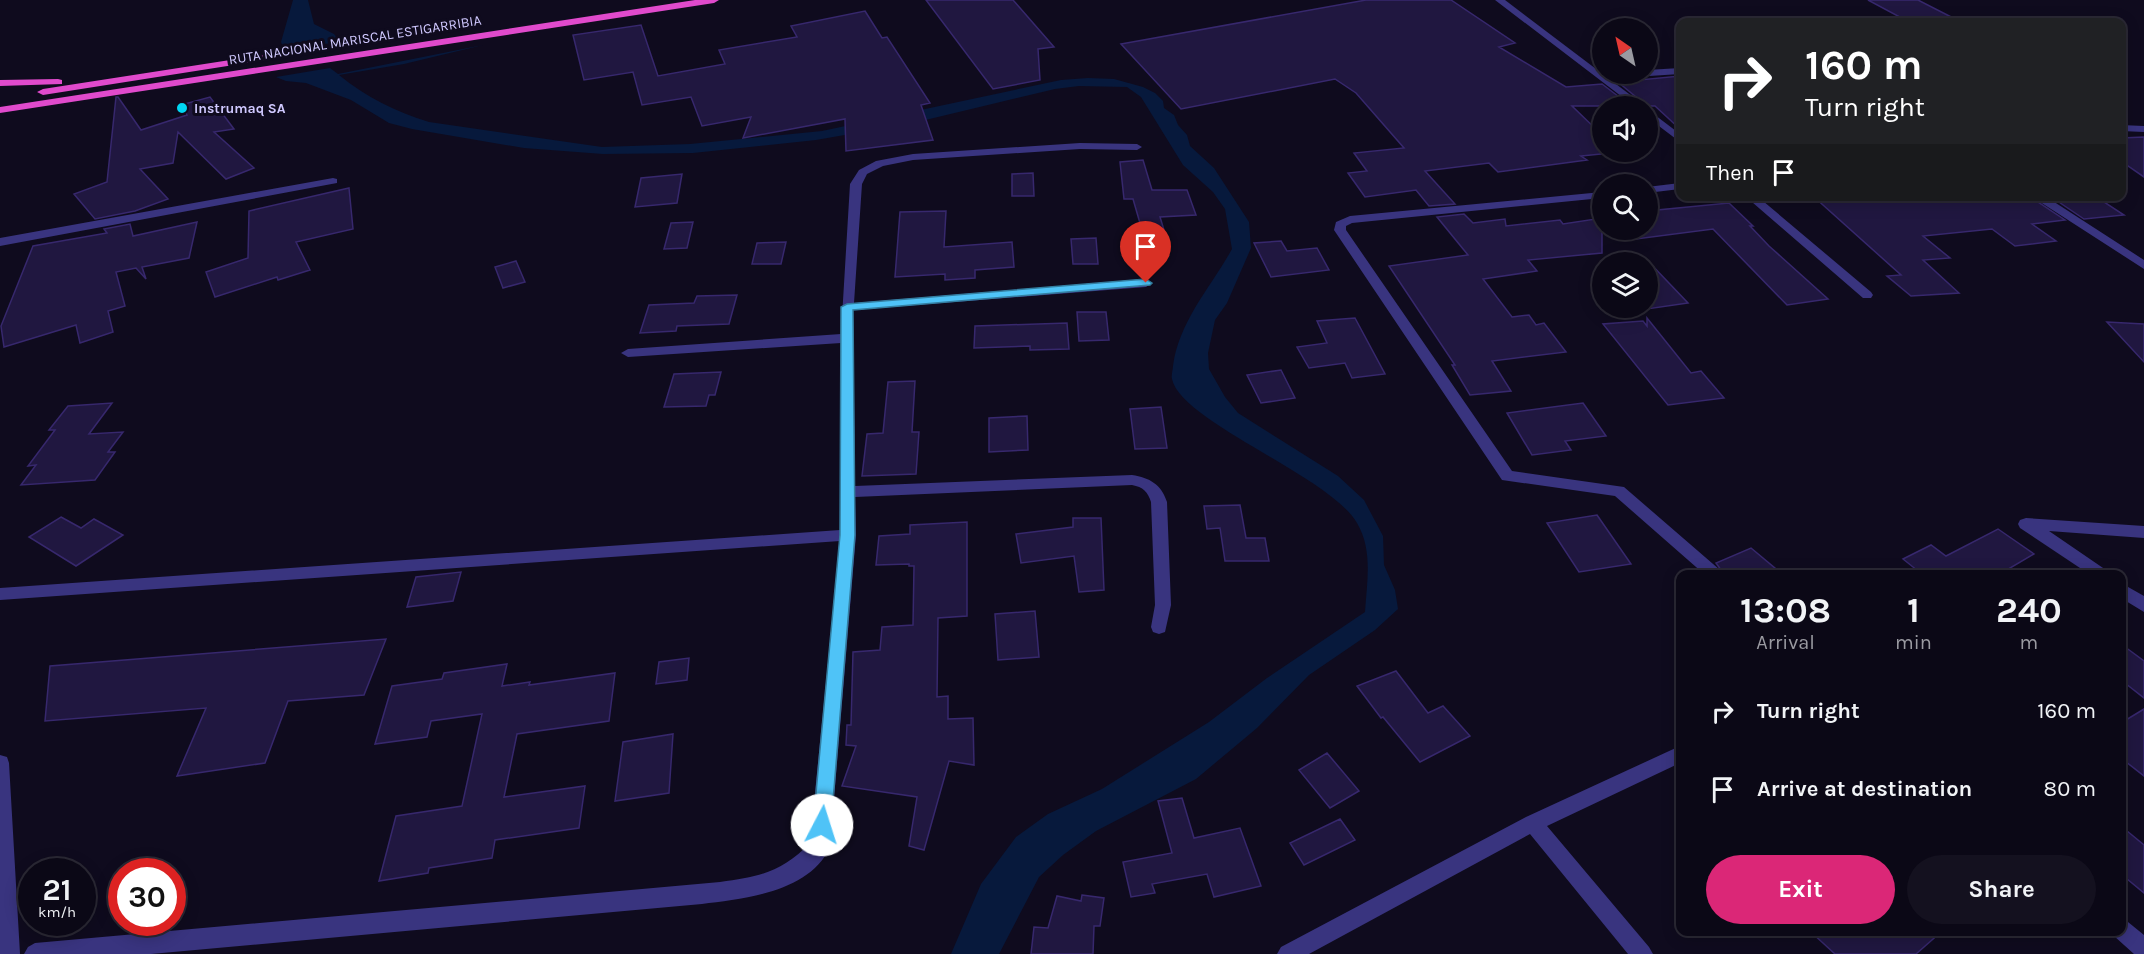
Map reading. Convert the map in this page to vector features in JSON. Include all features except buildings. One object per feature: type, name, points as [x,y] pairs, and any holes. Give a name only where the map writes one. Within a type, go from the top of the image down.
[{"type":"highway","name":"RUTA NACIONAL MARISCAL ESTIGARRIBIA","points":[[0,99],[148,74],[653,0]]},
{"type":"highway","name":"RUTA NACIONAL MARISCAL ESTIGARRIBIA","points":[[0,110],[714,0]]},
{"type":"highway","points":[[0,82],[59,82],[148,74]]},
{"type":"street","points":[[1499,0],[1592,69]]},
{"type":"street","points":[[1658,72],[1676,70]]},
{"type":"street","points":[[1612,84],[1627,96]]},
{"type":"street","points":[[1658,121],[1676,136]]},
{"type":"street","points":[[2126,128],[2144,129]]},
{"type":"street","points":[[35,954],[743,890],[776,882],[803,866],[820,847],[848,535],[847,307],[856,184],[863,172],[880,163],[913,157],[1080,146],[1137,147]]},
{"type":"street","points":[[0,243],[333,181]]},
{"type":"street","points":[[1658,189],[1676,186]]},
{"type":"street","points":[[1592,196],[1350,220],[1340,224],[1340,230],[1507,476],[1619,491],[1709,570]]},
{"type":"street","points":[[1756,201],[1867,295]]},
{"type":"street","points":[[2044,201],[2144,265]]},
{"type":"street","points":[[847,307],[1146,283]]},
{"type":"street","points":[[628,353],[847,338]]},
{"type":"street","points":[[847,492],[1132,480],[1144,482],[1155,490],[1159,502],[1163,605],[1159,627]]},
{"type":"street","points":[[2094,570],[2026,524],[2144,532]]},
{"type":"street","points":[[0,594],[848,535]]},
{"type":"street","points":[[2126,592],[2144,605]]},
{"type":"street","points":[[1288,954],[1533,823],[1676,756]]},
{"type":"street","points":[[0,763],[9,954]]},
{"type":"street","points":[[1533,823],[1642,954]]},
{"type":"street","points":[[2126,933],[2144,949]]},
{"type":"water","points":[[293,0],[308,0],[314,24],[334,34],[337,38],[332,43],[284,49],[281,42]]},
{"type":"water","points":[[483,45],[404,64],[339,75],[382,103],[429,122],[602,147],[690,144],[822,131],[1061,80],[1114,79],[1143,87],[1155,93],[1163,101],[1164,108],[1174,115],[1178,125],[1187,135],[1190,146],[1214,168],[1249,222],[1251,248],[1227,303],[1215,320],[1208,353],[1209,369],[1225,397],[1238,413],[1338,476],[1364,500],[1383,536],[1384,565],[1395,590],[1398,609],[1375,630],[1309,675],[1257,728],[1196,779],[1096,831],[1063,855],[1039,877],[999,954],[951,954],[981,884],[1016,837],[1048,814],[1102,789],[1209,722],[1267,678],[1365,612],[1368,578],[1367,555],[1357,523],[1342,505],[1318,487],[1201,413],[1181,396],[1172,379],[1176,350],[1182,334],[1232,249],[1225,209],[1213,192],[1183,165],[1141,97],[1127,87],[1079,86],[1055,89],[913,123],[816,140],[693,153],[603,154],[524,148],[412,129],[389,123],[351,100],[306,83],[286,81],[276,77],[330,68],[338,74]]},
{"type":"place","name":"Instrumaq SA","points":[[182,108]]},
{"type":"route","points":[[822,825],[848,535],[847,307],[1146,283]]}]
